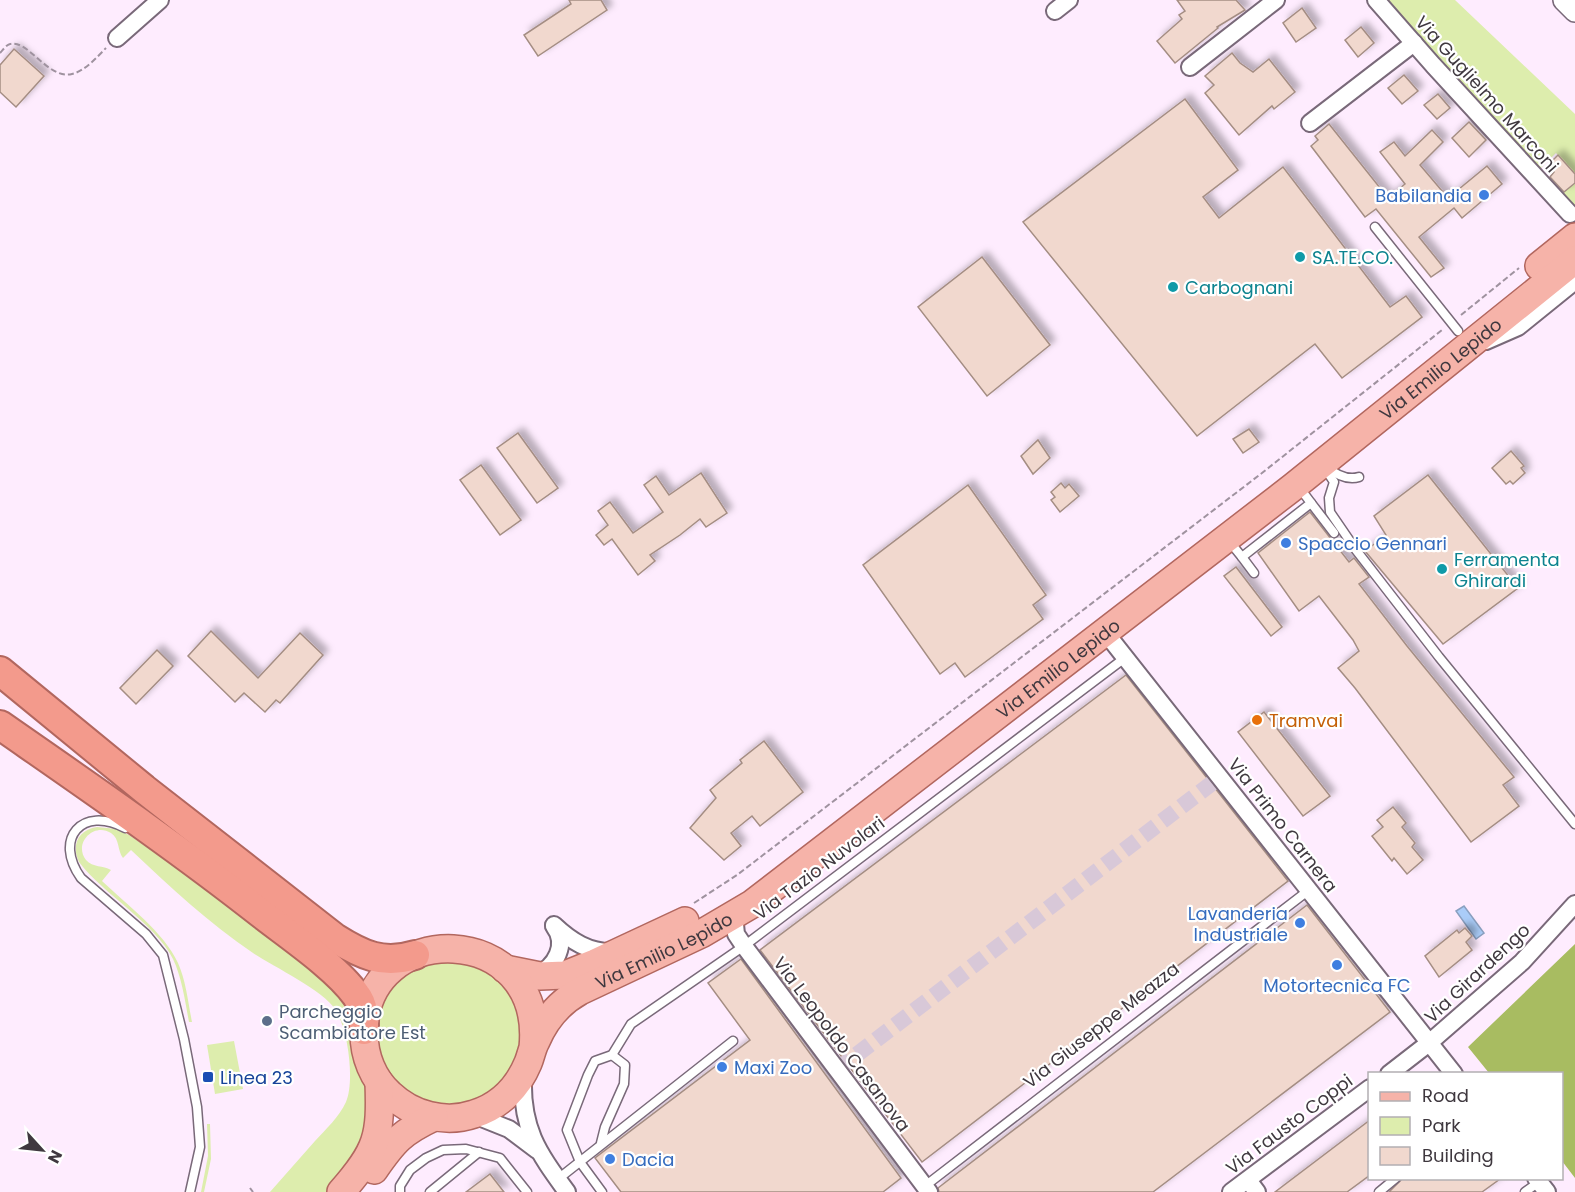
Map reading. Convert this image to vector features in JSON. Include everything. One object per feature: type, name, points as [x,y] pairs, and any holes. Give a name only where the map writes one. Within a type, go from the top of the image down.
[{"type":"highway","points":[[0,671],[157,800],[335,938],[357,951],[379,958],[398,960],[415,955]]},
{"type":"highway","points":[[0,725],[124,810],[293,938],[348,985],[361,1003],[364,1030]]},
{"type":"main road","name":"Via Emilio Lepido","points":[[518,972],[548,976],[565,975],[701,913],[750,882],[1260,489],[1455,327],[1573,225]]},
{"type":"main road","name":"Via Emilio Lepido","points":[[533,1048],[550,1017],[570,997],[693,938],[758,899],[1106,632],[1235,547],[1302,495],[1323,464],[1575,260]]},
{"type":"main road","points":[[458,948],[483,955],[518,972],[520,987],[531,1010],[533,1048],[523,1074],[507,1095],[474,1115],[434,1117],[403,1105],[386,1091],[369,1062],[364,1030],[368,1005],[380,982],[399,964],[433,949],[458,948]]},
{"type":"main road","points":[[341,1192],[366,1160],[376,1142],[380,1119],[379,1082]]},
{"type":"main road","points":[[357,1192],[400,1137],[411,1128],[434,1117]]},
{"type":"street","points":[[117,38],[160,0]]},
{"type":"street","points":[[1055,11],[1069,0]]},
{"type":"street","points":[[1190,68],[1276,0]]},
{"type":"street","name":"Via Guglielmo Marconi","points":[[1376,0],[1573,225]]},
{"type":"street","points":[[1564,0],[1575,11]]},
{"type":"street","points":[[1310,123],[1414,43]]},
{"type":"street","points":[[1451,360],[1470,348],[1518,327],[1575,281]]},
{"type":"street","name":"Via Primo Carnera","points":[[1106,632],[1452,1072]]},
{"type":"street","name":"Via Girardengo","points":[[1430,1043],[1522,962],[1575,904]]},
{"type":"street","name":"Via Leopoldo Casanova","points":[[734,915],[736,934],[924,1190]]},
{"type":"street","name":"Via Emilio Lepido","points":[[518,972],[539,974],[551,966],[557,956],[561,941],[554,926],[577,943],[594,950],[612,952],[629,947]]},
{"type":"street","points":[[1392,1072],[1430,1043]]},
{"type":"street","points":[[523,1074],[524,1116],[540,1153],[562,1186]]},
{"type":"street","name":"Via Fausto Coppi","points":[[1231,1192],[1252,1186],[1368,1090]]},
{"type":"street","points":[[474,1115],[509,1129],[540,1153]]},
{"type":"lane","points":[[1375,226],[1455,327]]},
{"type":"lane","points":[[1323,464],[1337,474],[1351,479],[1359,477]]},
{"type":"lane","points":[[1323,464],[1334,482],[1329,498],[1330,512],[1356,550],[1439,657],[1575,824]]},
{"type":"lane","points":[[1302,495],[1334,532]]},
{"type":"lane","points":[[1235,547],[1254,573]]},
{"type":"lane","name":"Via Tazio Nuvolari","points":[[602,1192],[580,1162],[567,1130],[588,1075],[596,1061],[612,1055],[631,1024],[744,945],[1126,657]]},
{"type":"lane","points":[[137,834],[107,820],[95,819],[85,823],[75,832],[68,854],[81,878],[146,934],[163,955],[184,1039],[197,1107],[200,1147],[190,1192]]},
{"type":"lane","points":[[168,856],[214,876]]},
{"type":"lane","name":"Via Giuseppe Meazza","points":[[924,1190],[1309,890]]},
{"type":"lane","points":[[562,1186],[580,1162],[601,1143],[733,1041]]},
{"type":"lane","points":[[601,1143],[605,1127],[624,1084],[625,1065],[612,1055]]},
{"type":"lane","points":[[400,1192],[400,1186],[410,1170],[426,1158],[443,1150],[465,1149],[500,1158],[527,1192]]},
{"type":"lane","points":[[430,1192],[478,1152]]},
{"type":"lane","points":[[1379,1192],[1395,1180]]},
{"type":"path","points":[[0,53],[9,44],[14,43],[26,49],[54,71],[71,75],[84,68],[117,38]]},
{"type":"path","points":[[689,906],[746,868],[1455,327],[1523,264]]},
{"type":"path","points":[[250,1188],[253,1192]]},
{"type":"green space","points":[[1382,0],[1455,0],[1575,114],[1575,174],[1556,153],[1540,169]]},
{"type":"green space","points":[[1575,183],[1575,206],[1563,193]]},
{"type":"green space","points":[[97,827],[117,829],[129,835],[210,890],[335,987],[347,1006],[348,1024],[356,1062],[367,1087],[369,1130],[334,1192],[270,1192],[332,1123],[346,1102],[350,1081],[349,1055],[340,1018],[335,1009],[320,994],[253,953],[205,917],[131,850],[123,858],[114,835],[105,830],[92,832],[87,836],[82,847],[86,860],[111,870],[102,881],[154,929],[172,952],[185,984],[192,1022],[189,1022],[179,974],[165,946],[142,921],[101,886],[79,862],[76,850],[78,839],[85,831]]},
{"type":"green space","points":[[1575,944],[1575,1178],[1563,1162],[1563,1072],[1488,1072],[1468,1047]]},
{"type":"green space","points":[[468,959],[509,986],[524,1033],[515,1069],[489,1096],[453,1108],[405,1095],[375,1055],[377,1005],[408,967]]},
{"type":"green space","points":[[234,1041],[243,1089],[215,1094],[207,1045]]},
{"type":"green space","points":[[207,1124],[210,1124],[211,1159],[204,1192],[201,1192],[208,1156]]},
{"type":"water","points":[[1464,906],[1484,933],[1476,939],[1456,911]]},
{"type":"building","points":[[569,0],[601,0],[607,10],[538,56],[524,35],[571,4]]},
{"type":"building","points":[[1177,0],[1236,0],[1245,10],[1217,27],[1175,63],[1157,41],[1182,19],[1179,15],[1185,11]]},
{"type":"building","points":[[1302,8],[1316,28],[1296,42],[1283,23]]},
{"type":"building","points":[[1361,27],[1374,43],[1358,57],[1345,40]]},
{"type":"building","points":[[14,49],[44,76],[16,107],[0,92],[0,65]]},
{"type":"building","points":[[1232,53],[1240,63],[1253,72],[1269,59],[1295,92],[1274,109],[1272,106],[1239,135],[1205,93],[1214,85],[1205,76]]},
{"type":"building","points":[[1404,75],[1418,91],[1402,104],[1388,88]]},
{"type":"building","points":[[1438,94],[1450,108],[1437,119],[1424,105]]},
{"type":"building","points":[[1185,99],[1238,170],[1203,197],[1219,218],[1283,167],[1390,307],[1406,296],[1422,317],[1342,378],[1315,344],[1197,436],[1023,222]]},
{"type":"building","points":[[1469,122],[1486,140],[1469,157],[1452,138]]},
{"type":"building","points":[[1329,124],[1388,198],[1405,184],[1380,152],[1394,142],[1405,156],[1432,130],[1443,142],[1420,165],[1448,198],[1487,166],[1502,184],[1462,218],[1454,208],[1419,237],[1444,268],[1431,277],[1376,209],[1365,217],[1311,146],[1318,140],[1315,136]]},
{"type":"building","points":[[1558,155],[1575,174],[1575,183],[1564,192],[1550,177],[1554,172],[1548,165]]},
{"type":"building","points":[[982,257],[1050,345],[987,396],[918,307]]},
{"type":"building","points":[[1249,429],[1259,442],[1243,453],[1233,439]]},
{"type":"building","points":[[518,433],[558,488],[537,503],[497,448]]},
{"type":"building","points":[[1038,440],[1050,458],[1033,474],[1021,456]]},
{"type":"building","points":[[1511,451],[1524,466],[1521,468],[1525,473],[1513,484],[1510,481],[1506,484],[1492,468]]},
{"type":"building","points":[[481,465],[521,520],[500,535],[460,480]]},
{"type":"building","points":[[701,473],[727,513],[706,527],[700,519],[650,555],[655,561],[638,575],[612,539],[604,545],[596,535],[608,525],[598,511],[610,502],[633,533],[663,512],[644,485],[656,476],[669,495]]},
{"type":"building","name":"Ferramenta Ghirardi","points":[[1428,475],[1518,588],[1443,644],[1365,551],[1386,535],[1374,516]]},
{"type":"building","points":[[1061,483],[1065,488],[1069,484],[1079,496],[1060,512],[1051,500],[1055,497],[1051,492]]},
{"type":"building","points":[[968,485],[1046,595],[1033,605],[1043,619],[965,677],[955,663],[940,674],[863,565]]},
{"type":"building","points":[[1310,512],[1349,562],[1354,558],[1369,577],[1359,584],[1514,777],[1503,785],[1519,806],[1471,842],[1338,668],[1359,651],[1353,640],[1319,596],[1299,611],[1258,553]]},
{"type":"building","points":[[1236,567],[1282,627],[1271,636],[1224,576]]},
{"type":"building","points":[[211,631],[258,678],[300,633],[323,655],[280,703],[276,700],[265,712],[244,693],[235,702],[188,656]]},
{"type":"building","points":[[157,650],[173,666],[136,704],[120,688]]},
{"type":"building","points":[[1126,675],[1288,881],[922,1162],[760,950]]},
{"type":"building","points":[[1264,712],[1330,796],[1303,816],[1238,732]]},
{"type":"building","points":[[764,741],[803,792],[760,826],[752,816],[731,833],[741,846],[724,860],[690,828],[716,798],[710,790],[742,763],[740,760]]},
{"type":"building","points":[[1393,807],[1406,823],[1402,827],[1415,843],[1412,847],[1423,860],[1407,874],[1394,858],[1392,861],[1372,836],[1383,827],[1377,820]]},
{"type":"building","points":[[1307,905],[1390,1012],[1153,1192],[939,1192],[938,1188]]},
{"type":"building","points":[[1465,928],[1472,936],[1466,942],[1472,950],[1439,977],[1425,956],[1457,930],[1459,933]]},
{"type":"building","points":[[741,959],[901,1178],[883,1192],[621,1192],[595,1158],[750,1040],[708,983]]},
{"type":"building","points":[[1368,1122],[1368,1176],[1347,1192],[1275,1192]]},
{"type":"building","points":[[490,1174],[504,1192],[466,1192]]},
{"type":"building","points":[[1401,1180],[1499,1180],[1482,1192],[1389,1192]]},
{"type":"tunnel","points":[[838,1069],[1220,777]]},
{"type":"place","name":"Babilandia","points":[[1484,195]]},
{"type":"place","name":"SA.TE.CO.","points":[[1300,257]]},
{"type":"place","name":"Carbognani","points":[[1173,287]]},
{"type":"place","name":"Spaccio Gennari","points":[[1286,543]]},
{"type":"place","name":"Ferramenta Ghirardi","points":[[1442,569]]},
{"type":"place","name":"Tramvai","points":[[1257,720]]},
{"type":"place","name":"Lavanderia Industriale","points":[[1300,923]]},
{"type":"place","name":"Motortecnica FC","points":[[1337,965]]},
{"type":"place","name":"Parcheggio Scambiatore Est","points":[[267,1021]]},
{"type":"place","name":"Maxi Zoo","points":[[722,1067]]},
{"type":"place","name":"Linea 23","points":[[208,1077]]},
{"type":"place","name":"Dacia","points":[[610,1159]]}]
